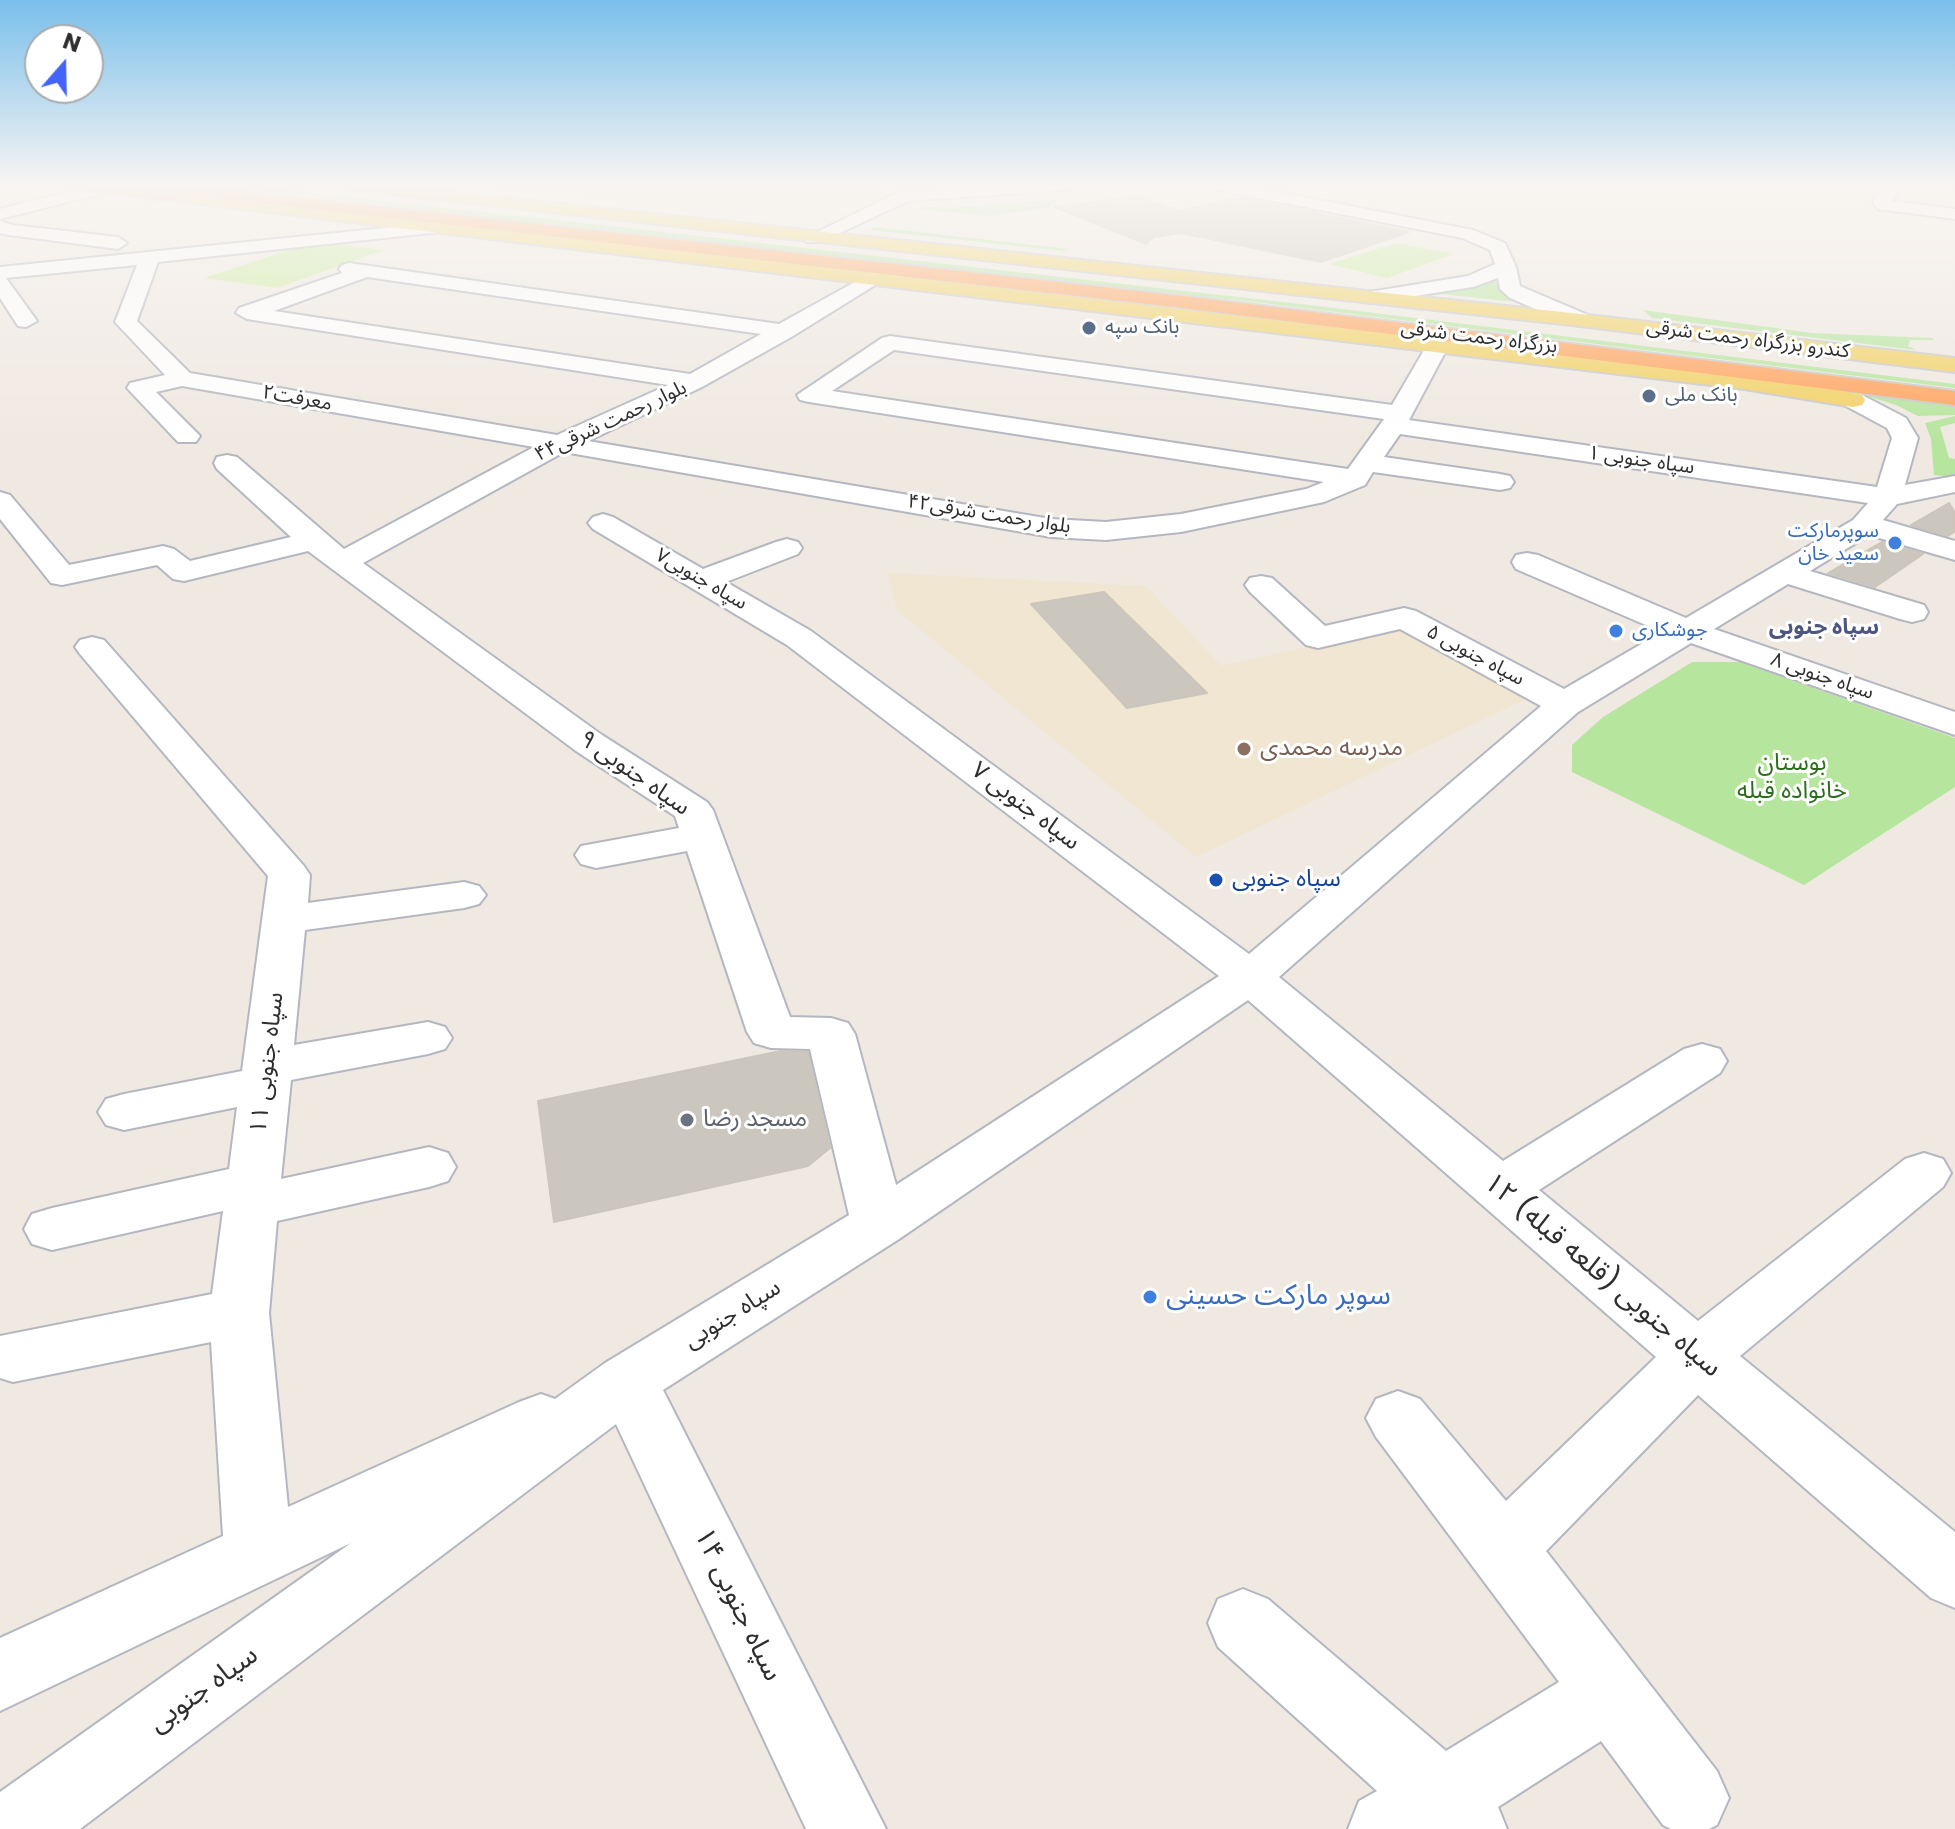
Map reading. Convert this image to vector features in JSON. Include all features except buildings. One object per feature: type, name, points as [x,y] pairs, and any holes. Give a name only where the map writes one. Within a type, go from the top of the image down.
[{"type":"highway","name":"بزرگراه رحمت شرقی","points":[[960,270],[1709,348],[1955,381]]},
{"type":"highway","name":"بزرگراه رحمت شرقی","points":[[971,270],[1955,398]]},
{"type":"highway","points":[[966,288],[1023,277],[1086,270]]},
{"type":"main road","name":"کندرو بزرگراه رحمت شرقی","points":[[809,270],[1744,382],[1853,400]]},
{"type":"main road","name":"کندرو بزرگراه رحمت شرقی","points":[[1112,270],[1580,320],[1955,365]]},
{"type":"street","points":[[0,273],[25,270]]},
{"type":"street","points":[[145,270],[126,322],[182,379]]},
{"type":"street","points":[[355,270],[247,313],[694,382]]},
{"type":"street","points":[[358,270],[785,331]]},
{"type":"street","points":[[1370,297],[1473,281],[1498,270]]},
{"type":"street","points":[[1507,270],[1510,289],[1517,294],[1580,320]]},
{"type":"street","name":"۴۴بلوار رحمت شرقی","points":[[0,501],[62,576],[163,555],[184,572],[329,551],[694,382],[873,278]]},
{"type":"street","points":[[0,283],[26,321]]},
{"type":"street","name":"۱ سپاه جنوبی","points":[[1361,471],[809,395],[890,343],[1395,419],[1877,510]]},
{"type":"street","points":[[1438,345],[1361,471],[1500,482]]},
{"type":"street","points":[[182,379],[139,388],[187,436]]},
{"type":"street","name":"معرفت۲","points":[[182,379],[560,444]]},
{"type":"street","points":[[1853,400],[1897,423],[1905,438],[1877,510],[1955,551]]},
{"type":"street","name":"بلوار رحمت شرقی۴۲","points":[[560,444],[1051,528],[1093,530],[1181,523],[1314,496],[1361,471]]},
{"type":"street","name":"۹ سپاه جنوبی","points":[[227,463],[329,551],[589,743],[693,810],[771,1032],[831,1034],[879,1224]]},
{"type":"street","name":"سپاه جنوبی","points":[[15,1829],[627,1381],[879,1224],[1250,977],[1565,704],[1785,573],[1877,510],[1955,484]]},
{"type":"street","name":"سپاه جنوبی۷","points":[[603,523],[799,638]]},
{"type":"street","points":[[701,580],[787,548]]},
{"type":"street","name":"۸ سپاه جنوبی","points":[[1527,562],[1689,631],[1955,724]]},
{"type":"street","points":[[1785,573],[1912,612]]},
{"type":"street","name":"۵ سپاه جنوبی","points":[[1261,585],[1318,638],[1404,618],[1565,704]]},
{"type":"street","name":"۷ سپاه جنوبی","points":[[799,638],[1250,977]]},
{"type":"street","name":"۱۱ سپاه جنوبی","points":[[92,647],[289,875],[239,1313],[258,1551]]},
{"type":"street","points":[[596,855],[702,836]]},
{"type":"street","points":[[284,920],[464,895]]},
{"type":"street","name":"۱۲ سپاه جنوبی (قلعه قبله)","points":[[1250,977],[1955,1575]]},
{"type":"street","points":[[124,1112],[428,1038]]},
{"type":"street","points":[[1499,1189],[1702,1061]]},
{"type":"street","points":[[52,1229],[429,1167]]},
{"type":"street","points":[[1503,1549],[1697,1356],[1924,1173]]},
{"type":"street","points":[[13,1357],[239,1313]]},
{"type":"street","name":"سپاه جنوبی","points":[[0,1675],[258,1551],[627,1381]]},
{"type":"street","name":"۱۴ سپاه جنوبی","points":[[627,1381],[847,1829]]},
{"type":"street","points":[[1398,1418],[1503,1549],[1690,1798]]},
{"type":"street","points":[[1243,1623],[1432,1819],[1609,1693]]},
{"type":"shaded area","name":"مدرسه محمدی","points":[[888,573],[1146,586],[1221,666],[1383,630],[1398,630],[1417,634],[1534,695],[1196,857],[897,610]]},
{"type":"green space","points":[[227,270],[327,270],[277,288],[204,278]]},
{"type":"green space","points":[[942,270],[1001,270],[1318,306],[1955,384],[1955,388],[1246,301]]},
{"type":"green space","points":[[1355,270],[1408,270],[1387,278]]},
{"type":"green space","points":[[1494,281],[1526,303],[1431,293]]},
{"type":"green space","points":[[1643,310],[1812,333],[1935,340],[1910,340],[1908,346],[1916,350],[1652,318]]},
{"type":"green space","points":[[1844,389],[1955,402],[1955,415],[1918,416],[1896,405]]},
{"type":"green space","points":[[1955,416],[1955,423],[1940,427],[1949,458],[1955,459],[1955,477],[1934,475],[1931,439],[1925,423]]},
{"type":"green space","name":"بوستان خانواده قبله","points":[[1692,662],[1740,662],[1955,738],[1955,787],[1804,885],[1572,772],[1572,745],[1603,717]]},
{"type":"place","name":"بانک سپه","points":[[1089,328]]},
{"type":"place","name":"بانک ملی","points":[[1649,396]]},
{"type":"place","name":"سوپرمارکت سعید خان","points":[[1895,543]]},
{"type":"place","name":"جوشکاری","points":[[1616,631]]},
{"type":"place","name":"مدرسه محمدی","points":[[1244,749]]},
{"type":"place","name":"سپاه جنوبی","points":[[1216,880]]},
{"type":"place","name":"مسجد رضا","points":[[687,1120]]},
{"type":"place","name":"سوپر مارکت حسینی","points":[[1150,1297]]},
{"type":"district","name":"سپاه جنوبی","points":[[1824,628]]}]
